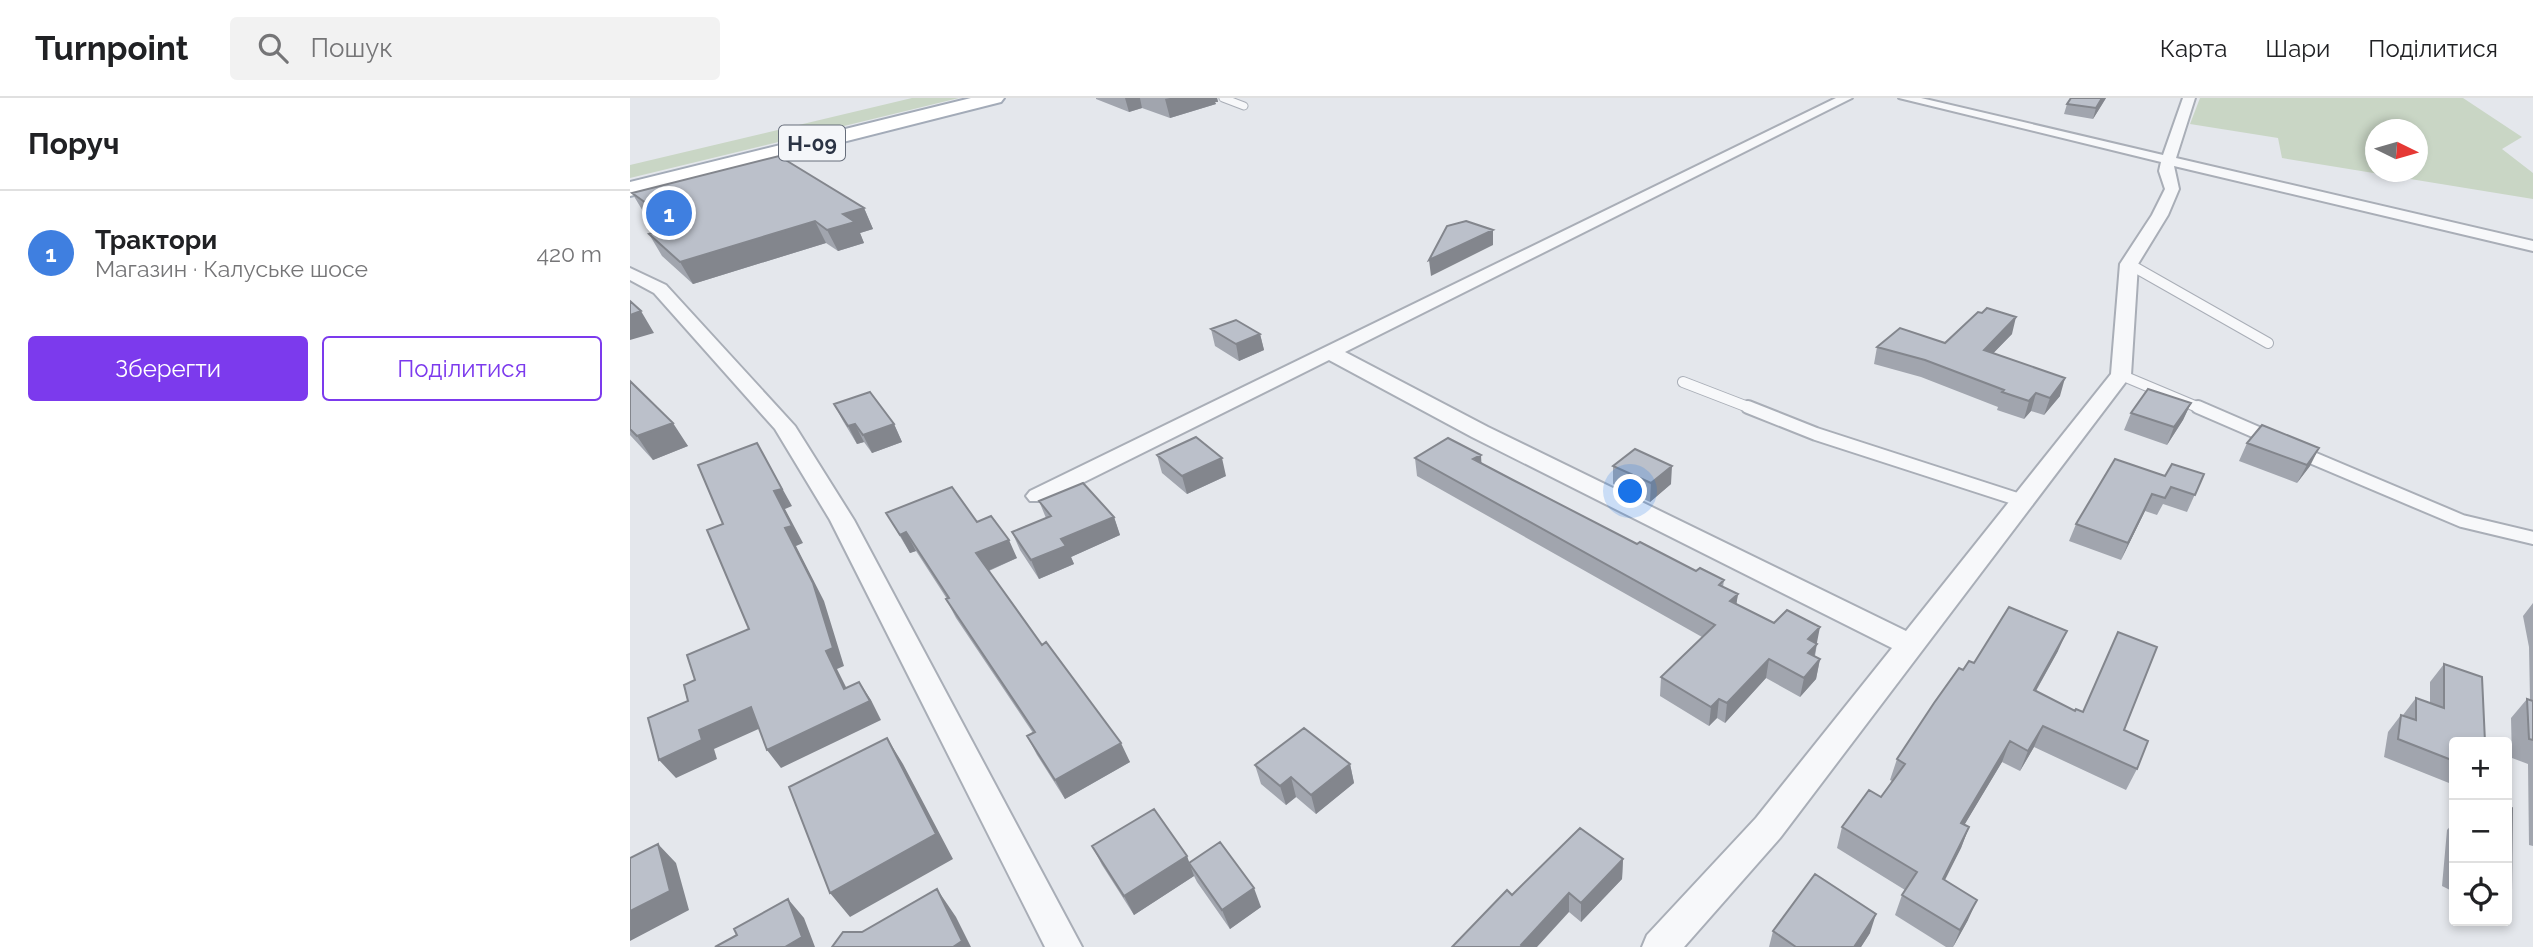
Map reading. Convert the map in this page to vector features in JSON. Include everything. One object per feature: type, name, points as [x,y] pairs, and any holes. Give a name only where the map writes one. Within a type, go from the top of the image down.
[{"type":"main road","name":"Н-09","points":[[630,189],[994,98]]},
{"type":"street","points":[[1038,496],[1846,98]]},
{"type":"street","points":[[1905,98],[2533,246]]},
{"type":"street","points":[[1660,947],[1768,828],[2121,374],[2129,264],[2160,215],[2172,189],[2166,172],[2189,98]]},
{"type":"street","points":[[630,273],[660,289],[784,426],[842,520],[1064,947]]},
{"type":"street","points":[[1331,352],[1492,438],[1912,646]]},
{"type":"lane","points":[[1223,98],[1244,106]]},
{"type":"lane","points":[[2129,264],[2268,343]]},
{"type":"lane","points":[[2121,374],[2279,443]]},
{"type":"lane","points":[[1683,382],[1816,434],[2023,502]]},
{"type":"lane","points":[[2292,448],[2392,494],[2462,521],[2533,538]]},
{"type":"green space","points":[[912,98],[959,98],[630,178],[630,165]]},
{"type":"green space","points":[[2200,98],[2463,98],[2522,137],[2502,149],[2533,173],[2533,199],[2428,182],[2428,119],[2365,119],[2365,172],[2282,158],[2278,138],[2190,124]]},
{"type":"building","points":[[2071,98],[2102,98],[2096,108],[2067,104]]},
{"type":"building","points":[[779,156],[864,208],[843,214],[855,222],[827,230],[815,221],[680,262],[649,234],[678,226],[632,193]]},
{"type":"building","points":[[1466,221],[1493,230],[1429,260],[1447,226]]},
{"type":"building","points":[[630,301],[641,311],[630,315]]},
{"type":"building","points":[[1987,308],[2016,317],[1984,350],[2065,378],[2050,398],[2036,393],[2029,401],[1925,360],[1877,347],[1900,328],[1945,343],[1978,312],[1982,313]]},
{"type":"building","points":[[1236,320],[1260,334],[1236,344],[1211,329]]},
{"type":"building","points":[[630,381],[673,423],[637,436],[630,429]]},
{"type":"building","points":[[2148,389],[2191,403],[2174,427],[2131,413]]},
{"type":"building","points":[[870,392],[894,424],[863,435],[855,424],[848,426],[834,404]]},
{"type":"building","points":[[2262,425],[2319,448],[2307,465],[2247,443]]},
{"type":"building","points":[[1196,437],[1222,458],[1182,476],[1157,455]]},
{"type":"building","points":[[1448,438],[1481,455],[1473,459],[1637,544],[1640,542],[1696,571],[1700,568],[1724,580],[1719,585],[1738,594],[1730,601],[1774,623],[1787,610],[1820,627],[1808,639],[1817,644],[1808,653],[1820,659],[1804,678],[1769,659],[1727,703],[1719,699],[1711,707],[1661,677],[1715,625],[1415,458]]},
{"type":"building","points":[[757,443],[782,489],[774,491],[792,526],[785,528],[813,583],[833,648],[826,651],[844,689],[859,682],[870,701],[767,750],[751,707],[699,730],[702,740],[659,760],[648,718],[688,701],[684,685],[695,680],[687,655],[749,629],[707,530],[723,524],[698,465]]},
{"type":"building","points":[[1635,449],[1672,466],[1651,483],[1613,466]]},
{"type":"building","points":[[2115,459],[2165,476],[2172,464],[2204,474],[2195,495],[2171,487],[2165,498],[2152,494],[2128,543],[2076,524]]},
{"type":"building","points":[[1083,483],[1114,517],[1061,539],[1066,546],[1031,560],[1012,532],[1051,516],[1039,501]]},
{"type":"building","points":[[952,487],[977,522],[991,516],[1009,540],[976,553],[1042,645],[1046,642],[1121,743],[1055,780],[1027,736],[1035,732],[946,599],[949,598],[906,532],[900,535],[886,513]]},
{"type":"building","points":[[2009,607],[2067,631],[2034,690],[2075,711],[2076,709],[2083,712],[2118,632],[2157,647],[2124,730],[2148,741],[2137,769],[2043,726],[2028,751],[2010,741],[1961,823],[1969,827],[1943,879],[1977,900],[1960,930],[1902,895],[1917,872],[1842,827],[1869,790],[1881,797],[1905,764],[1897,759],[1934,703],[1959,668],[1963,670],[1969,661],[1974,663]]},
{"type":"building","points":[[2444,664],[2482,677],[2485,737],[2449,737],[2449,759],[2398,739],[2401,715],[2416,720],[2416,698],[2444,708]]},
{"type":"building","points":[[2527,699],[2533,701],[2533,740],[2529,739]]},
{"type":"building","points":[[1304,728],[1350,764],[1311,795],[1291,777],[1280,786],[1255,765]]},
{"type":"building","points":[[887,738],[936,834],[830,893],[789,787]]},
{"type":"building","points":[[1154,809],[1187,856],[1124,896],[1092,846]]},
{"type":"building","points":[[1580,828],[1623,859],[1581,903],[1569,893],[1521,945],[1523,947],[1452,947],[1507,890],[1512,895]]},
{"type":"building","points":[[1220,842],[1254,888],[1222,910],[1189,863]]},
{"type":"building","points":[[658,844],[670,891],[630,911],[630,858]]},
{"type":"building","points":[[1815,874],[1876,914],[1854,947],[1796,947],[1773,931]]},
{"type":"building","points":[[937,889],[962,941],[953,947],[832,947],[843,932],[862,932]]},
{"type":"building","points":[[788,899],[802,937],[785,947],[715,947],[737,935],[734,929]]},
{"type":"place","name":"Трактори","points":[[669,213]]}]
